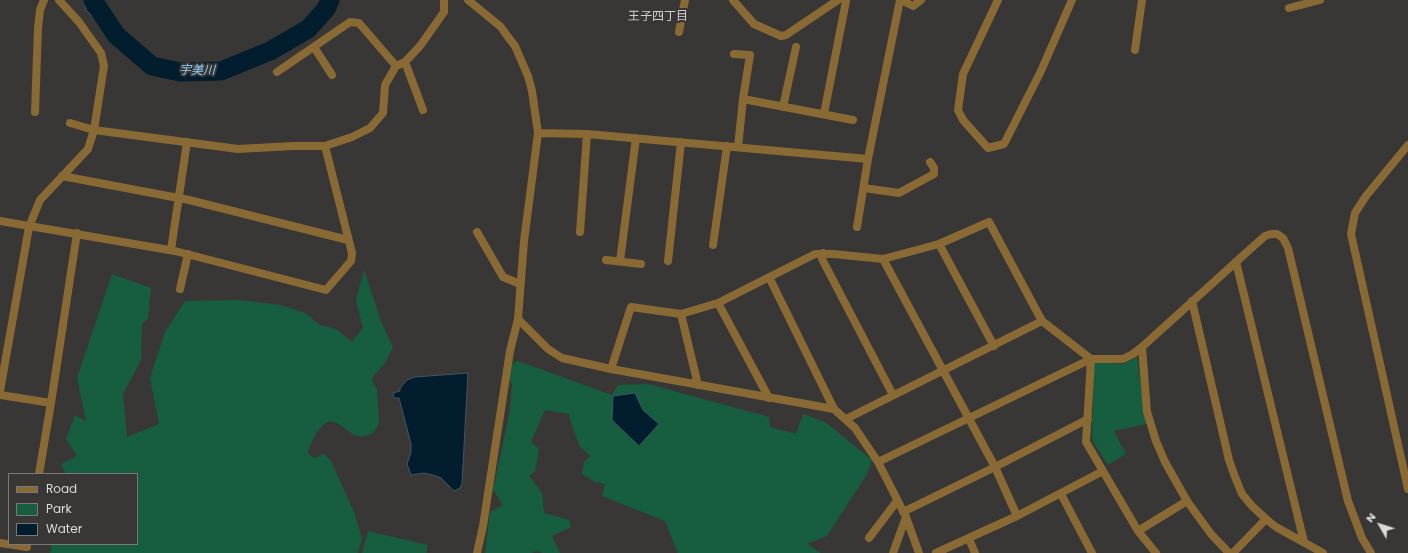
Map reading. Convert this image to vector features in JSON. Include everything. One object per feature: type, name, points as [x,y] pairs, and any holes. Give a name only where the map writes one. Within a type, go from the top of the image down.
[{"type":"street","points":[[35,112],[38,28],[40,10],[44,0]]},
{"type":"street","points":[[0,391],[29,227],[40,200],[88,149],[94,130],[104,66],[101,53],[79,22],[59,0]]},
{"type":"street","points":[[70,123],[94,130],[238,149],[324,146],[352,137],[370,128],[383,113],[385,85],[396,66],[405,62],[420,46],[444,12],[444,0]]},
{"type":"street","points":[[468,0],[501,27],[515,46],[528,76],[532,91],[538,133],[524,241],[518,319],[510,351],[484,526],[478,553]]},
{"type":"street","points":[[679,32],[686,0]]},
{"type":"street","points":[[733,0],[754,24],[781,36],[786,35],[838,0]]},
{"type":"street","points":[[824,114],[845,0]]},
{"type":"street","points":[[856,227],[900,0],[913,6],[921,0]]},
{"type":"street","points":[[998,0],[963,74],[958,110],[962,120],[988,148],[1004,144],[1041,70],[1072,0]]},
{"type":"street","points":[[1135,50],[1142,0]]},
{"type":"street","points":[[1289,8],[1320,0]]},
{"type":"street","points":[[276,72],[350,22],[359,23],[396,66]]},
{"type":"street","points":[[314,47],[332,75]]},
{"type":"street","points":[[783,107],[796,47]]},
{"type":"street","points":[[734,54],[750,54],[738,147]]},
{"type":"street","points":[[405,62],[423,110]]},
{"type":"street","points":[[743,99],[853,120]]},
{"type":"street","points":[[538,133],[587,134],[868,159]]},
{"type":"street","points":[[580,232],[587,134]]},
{"type":"street","points":[[620,261],[636,138]]},
{"type":"street","points":[[171,250],[187,142]]},
{"type":"street","points":[[668,261],[681,142]]},
{"type":"street","points":[[1408,145],[1366,196],[1355,213],[1351,234],[1408,489]]},
{"type":"street","points":[[0,221],[171,250],[326,290],[351,261],[352,253],[324,146]]},
{"type":"street","points":[[713,245],[726,146]]},
{"type":"street","points":[[864,188],[899,193],[934,174],[934,168],[930,162]]},
{"type":"street","points":[[62,176],[179,198],[348,240]]},
{"type":"street","points":[[611,369],[631,307],[681,314],[718,303],[814,254],[823,253],[883,259],[939,244],[989,222],[1042,321],[1091,359]]},
{"type":"street","points":[[477,232],[503,277],[520,284]]},
{"type":"street","points":[[39,473],[52,403],[77,233]]},
{"type":"street","points":[[878,462],[1091,359],[1123,359],[1133,354],[1261,239],[1271,234],[1277,234],[1283,238],[1288,248],[1348,501],[1362,538],[1371,553]]},
{"type":"street","points":[[939,244],[994,346]]},
{"type":"street","points":[[823,253],[822,259],[893,395]]},
{"type":"street","points":[[180,289],[188,254]]},
{"type":"street","points":[[883,259],[944,370],[1017,516]]},
{"type":"street","points":[[606,260],[641,264]]},
{"type":"street","points":[[1236,262],[1304,542]]},
{"type":"street","points":[[769,277],[834,409],[855,428],[878,462],[904,514],[918,553]]},
{"type":"street","points":[[1192,301],[1229,460],[1242,494],[1252,506],[1276,527],[1323,553]]},
{"type":"street","points":[[718,303],[769,398]]},
{"type":"street","points":[[681,314],[698,385]]},
{"type":"street","points":[[518,319],[548,349],[562,358],[611,369],[834,409]]},
{"type":"street","points":[[846,419],[1042,321]]},
{"type":"street","points":[[1142,347],[1147,412],[1156,441],[1165,462],[1187,501],[1211,534],[1229,553]]},
{"type":"street","points":[[1091,359],[1086,442],[1138,531],[1156,553]]},
{"type":"street","points":[[0,395],[52,403]]},
{"type":"street","points":[[893,553],[904,514],[1088,419]]},
{"type":"street","points":[[936,553],[1017,516],[1103,471]]},
{"type":"street","points":[[1061,494],[1092,553]]},
{"type":"street","points":[[869,538],[897,501]]},
{"type":"street","points":[[1138,531],[1187,501]]},
{"type":"street","points":[[1234,553],[1266,519]]},
{"type":"street","points":[[969,539],[975,553]]},
{"type":"street","points":[[11,545],[27,548]]},
{"type":"green space","points":[[364,270],[382,324],[393,347],[385,363],[372,378],[377,389],[378,426],[373,433],[361,437],[353,434],[337,423],[329,421],[322,426],[314,437],[308,451],[310,456],[316,458],[324,454],[331,461],[354,512],[362,538],[358,553],[50,553],[52,545],[138,545],[138,473],[66,473],[61,464],[77,456],[66,439],[75,415],[86,421],[77,378],[112,274],[151,288],[148,318],[142,324],[141,360],[123,394],[127,437],[159,424],[150,378],[165,332],[185,301],[239,300],[281,305],[305,313],[320,325],[336,329],[352,342],[363,328],[356,300]]},
{"type":"green space","points":[[1137,357],[1146,424],[1114,431],[1126,454],[1108,465],[1093,442],[1094,362],[1123,364]]},
{"type":"green space","points":[[518,361],[612,395],[618,385],[648,384],[769,417],[770,427],[796,434],[803,414],[825,422],[872,460],[867,474],[827,536],[807,544],[821,553],[678,553],[665,521],[602,496],[605,484],[595,482],[582,474],[584,462],[591,456],[580,447],[569,414],[545,410],[531,442],[539,449],[535,472],[529,476],[542,493],[544,513],[569,520],[571,527],[552,536],[560,553],[543,553],[536,551],[532,553],[485,553],[490,512],[503,505],[493,490],[510,410],[512,384],[503,368]]},
{"type":"green space","points":[[368,531],[428,545],[426,553],[362,553]]},
{"type":"water","points":[[86,0],[99,0],[98,2],[103,11],[122,35],[117,41],[86,10]]},
{"type":"water","points":[[468,373],[462,483],[460,488],[454,491],[441,478],[433,475],[424,473],[411,475],[407,464],[411,452],[411,444],[399,398],[394,398],[393,393],[400,391],[400,388],[407,380],[415,377]]},
{"type":"water","points":[[635,393],[643,410],[659,424],[639,446],[612,420],[613,396]]},
{"type":"waterway","name":"宇美川","points":[[93,0],[116,35],[152,66],[180,72],[221,71],[270,51],[308,29],[326,9],[330,0]]},
{"type":"district","name":"王子四丁目","points":[[658,17]]}]
